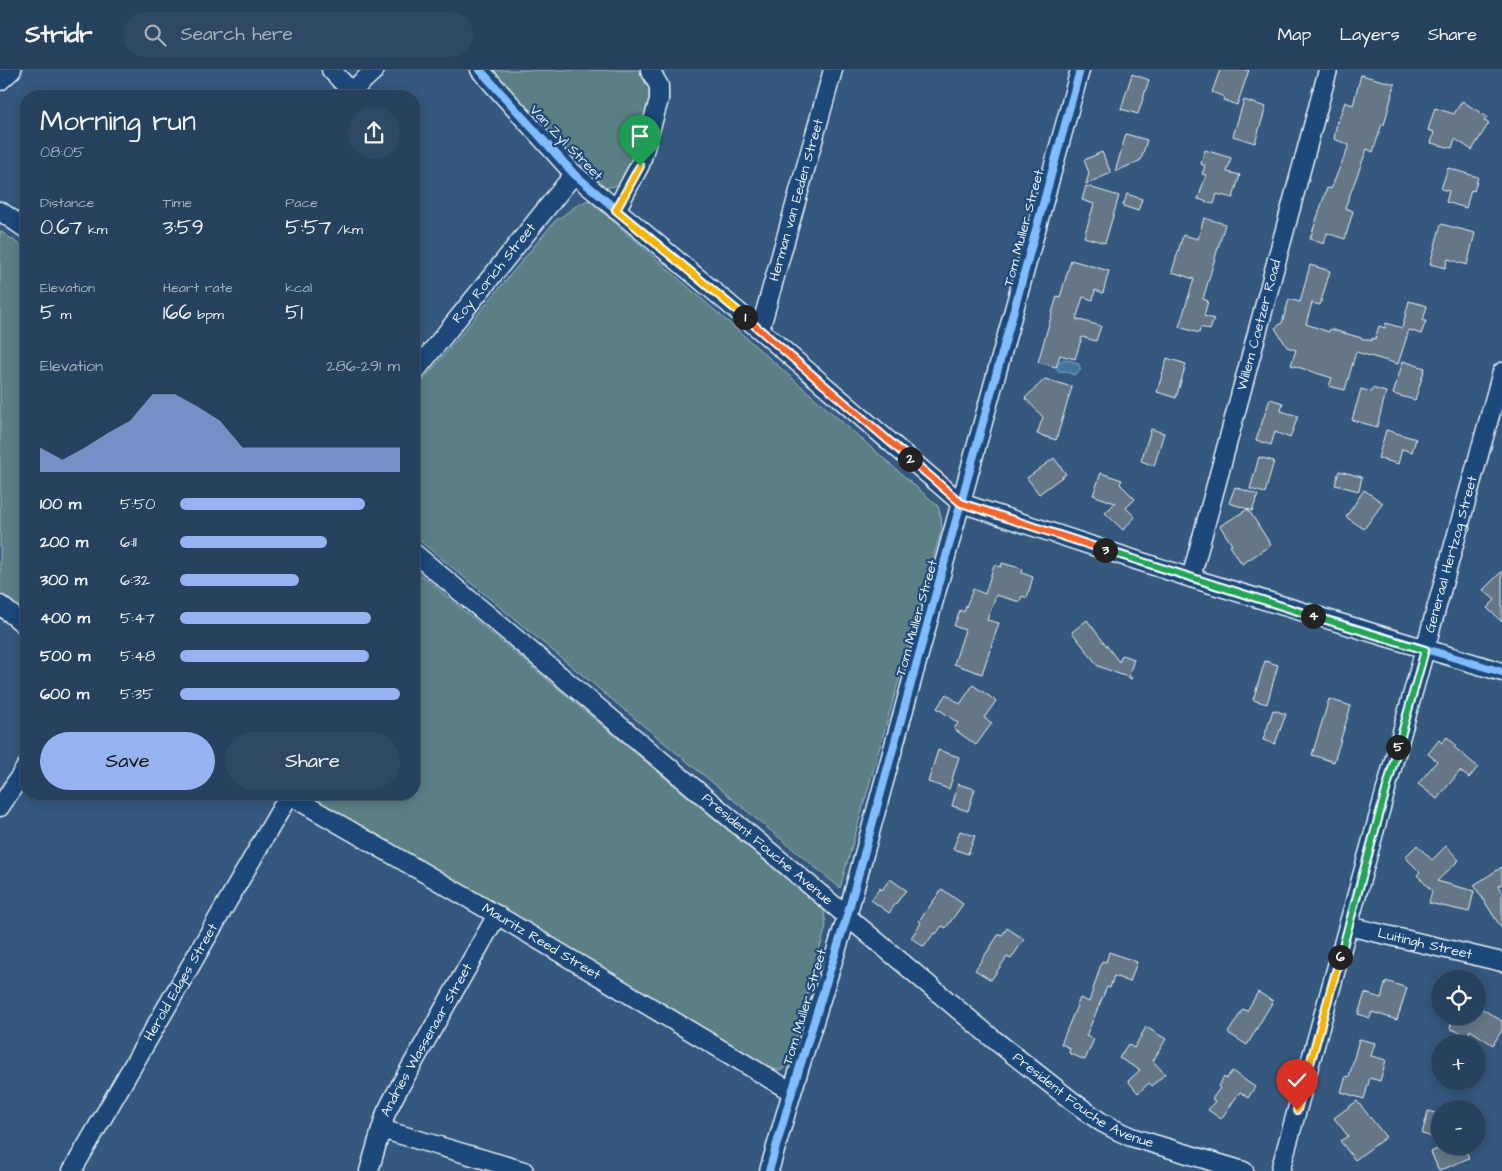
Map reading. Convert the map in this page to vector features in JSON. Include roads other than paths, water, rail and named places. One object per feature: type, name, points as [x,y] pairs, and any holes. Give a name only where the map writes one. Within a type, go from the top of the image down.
[{"type":"street","points":[[0,81],[12,70]]},
{"type":"street","points":[[332,70],[345,90]]},
{"type":"street","points":[[352,90],[375,70]]},
{"type":"street","name":"Van Zyl Street","points":[[480,70],[574,174],[760,330],[961,503],[1190,578],[1502,672]]},
{"type":"street","points":[[616,210],[640,166],[659,100],[658,86],[650,70]]},
{"type":"street","name":"Herman van Eeden Street","points":[[760,330],[834,70]]},
{"type":"street","name":"Tom Muller Street","points":[[769,1171],[847,916],[1080,70]]},
{"type":"street","name":"Willem Coetzer Road","points":[[1190,578],[1328,70]]},
{"type":"street","name":"Roy Rorich Street","points":[[420,366],[574,174]]},
{"type":"street","points":[[0,211],[20,225]]},
{"type":"street","name":"Generaal Hertzog Street","points":[[1280,1171],[1502,372]]},
{"type":"street","name":"President Fouche Avenue","points":[[420,558],[992,1038],[1101,1122],[1131,1137],[1244,1171]]},
{"type":"street","points":[[0,605],[20,621]]},
{"type":"street","points":[[0,807],[20,776]]},
{"type":"street","name":"Herold Edges Street","points":[[72,1171],[285,800]]},
{"type":"street","name":"Mauritz Reed Street","points":[[298,800],[496,915],[792,1092]]},
{"type":"street","name":"Andries Wassenaar Street","points":[[369,1171],[381,1129],[395,1095],[496,915]]},
{"type":"street","name":"Luitingh Street","points":[[1348,926],[1502,962]]},
{"type":"street","points":[[381,1129],[524,1171]]},
{"type":"water","points":[[1064,359],[1078,363],[1080,371],[1074,375],[1065,371],[1060,372],[1057,369],[1059,362]]}]
